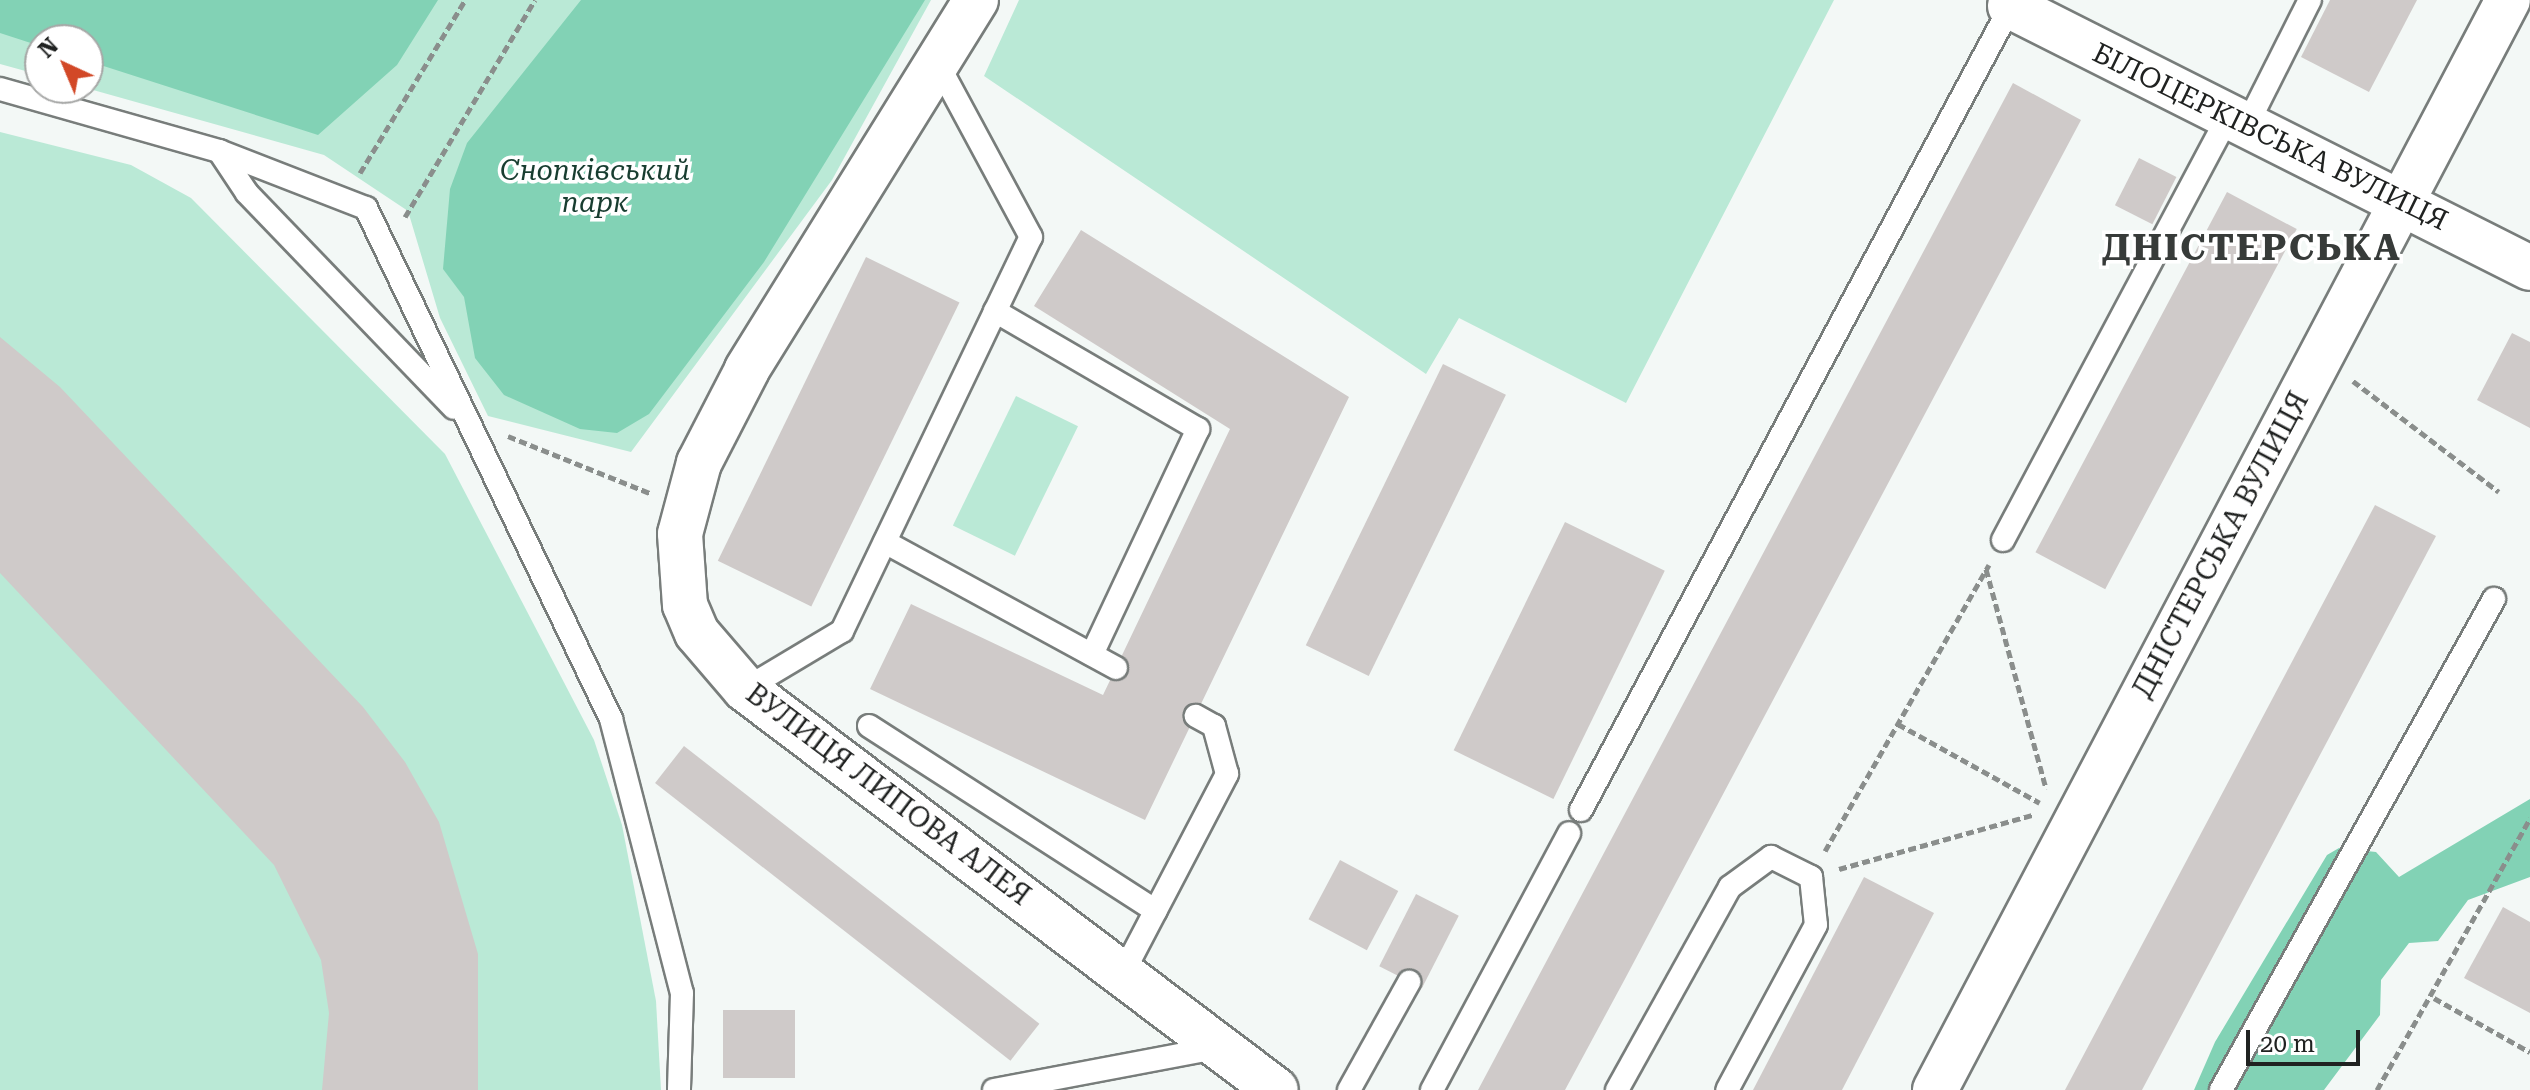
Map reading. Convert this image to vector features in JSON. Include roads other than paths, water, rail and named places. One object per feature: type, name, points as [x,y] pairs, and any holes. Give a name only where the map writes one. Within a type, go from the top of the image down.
[{"type":"street","name":"ВУЛИЦЯ ЛИПОВА АЛЕЯ","points":[[976,0],[747,370],[699,463],[680,534],[685,605],[697,633],[745,689],[1276,1090]]},
{"type":"street","name":"ДНІСТЕРСЬКА ВУЛИЦЯ","points":[[1935,1090],[2508,0]]},
{"type":"street","name":"БІЛОЦЕРКІВСЬКА ВУЛИЦЯ","points":[[2012,3],[2237,122],[2402,201],[2530,268]]},
{"type":"lane","points":[[2003,540],[2237,122],[2310,0]]},
{"type":"lane","points":[[1581,810],[2012,3]]},
{"type":"lane","points":[[745,689],[842,631],[1031,237],[938,64]]},
{"type":"lane","points":[[0,89],[219,151],[366,208],[611,719],[682,993],[679,1090]]},
{"type":"lane","points":[[219,151],[247,193],[469,423]]},
{"type":"lane","points":[[995,311],[1198,429],[1092,654]]},
{"type":"lane","points":[[885,542],[1116,668]]},
{"type":"lane","points":[[2221,1090],[2494,599]]},
{"type":"lane","points":[[1123,973],[1227,774],[1214,726],[1196,716]]},
{"type":"lane","points":[[869,726],[1156,911]]},
{"type":"lane","points":[[1432,1090],[1569,833]]},
{"type":"lane","points":[[1617,1090],[1730,887],[1771,857],[1811,877],[1816,925],[1727,1090]]},
{"type":"lane","points":[[1349,1090],[1409,982]]},
{"type":"lane","points":[[994,1090],[1222,1047]]},
{"type":"district","name":"ДНІСТЕРСЬКА","points":[[2252,249]]},
{"type":"park label","name":"Снопківський парк","points":[[595,187]]}]
